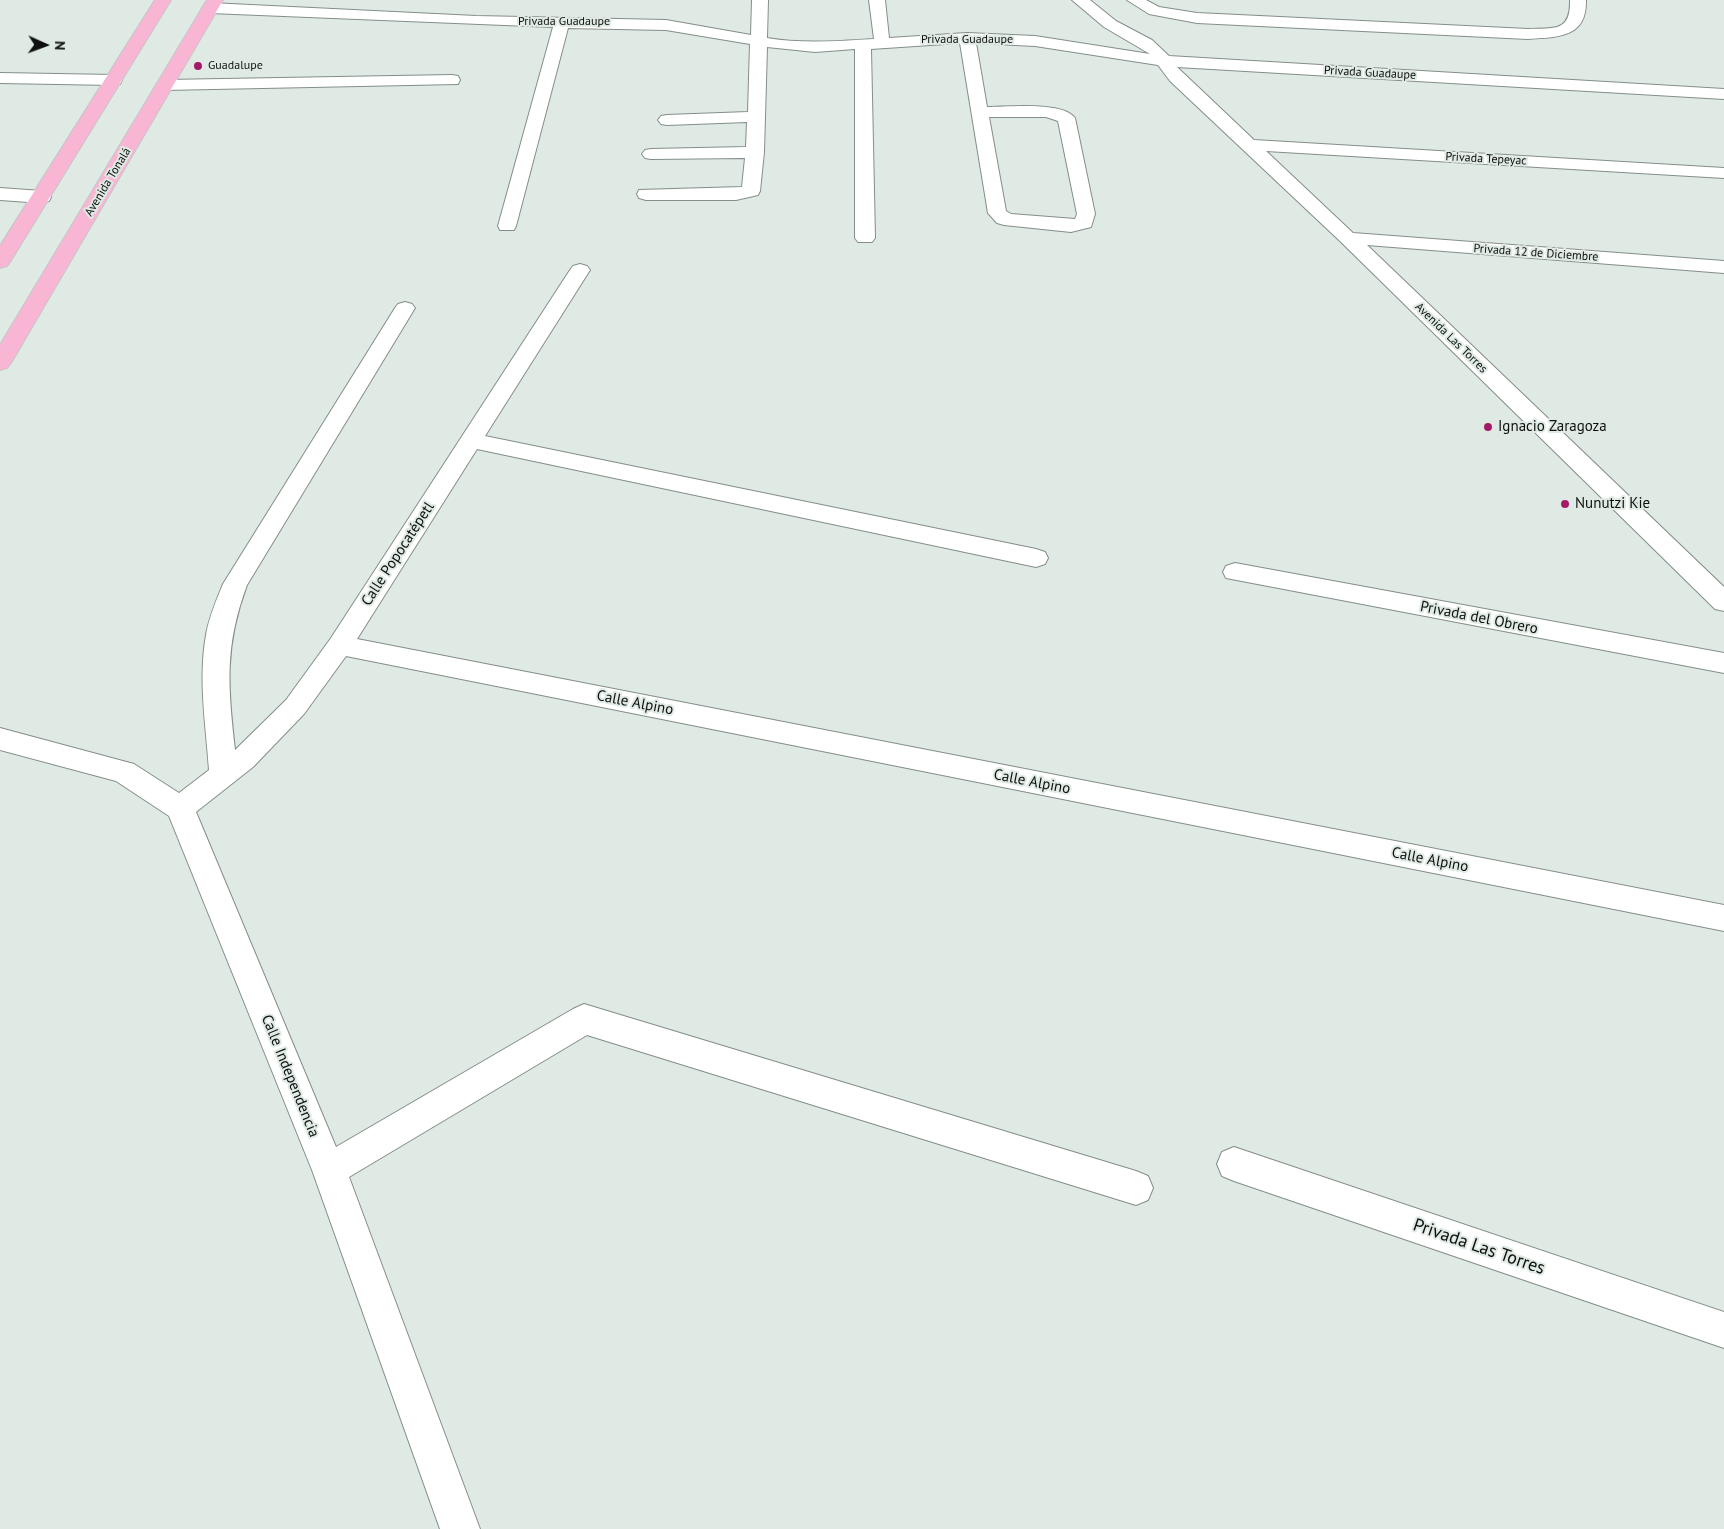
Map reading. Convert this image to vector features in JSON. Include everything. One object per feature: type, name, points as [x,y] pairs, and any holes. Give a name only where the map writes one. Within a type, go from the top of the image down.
[{"type":"main road","points":[[0,262],[42,197],[162,0]]},
{"type":"main road","name":"Avenida Tonalá","points":[[0,363],[212,4]]},
{"type":"street","points":[[646,194],[748,193],[752,189],[760,0]]},
{"type":"street","points":[[876,0],[882,42]]},
{"type":"street","name":"Avenida Las Torres","points":[[1080,0],[1110,24],[1136,36],[1156,51],[1170,69],[1248,145],[1348,238],[1724,602]]},
{"type":"street","points":[[1137,1],[1155,11],[1197,18],[1528,34],[1554,32],[1572,26],[1578,18],[1578,0]]},
{"type":"street","name":"Privada Guadaupe","points":[[212,4],[476,21],[562,22],[626,15],[666,25],[782,45],[815,47],[967,38],[1034,40],[1142,58]]},
{"type":"street","points":[[507,226],[562,22]]},
{"type":"street","name":"Avenida Las Torres","points":[[1110,24],[1116,39],[1142,58],[1170,69]]},
{"type":"street","points":[[967,38],[997,213],[1011,220],[1071,226],[1084,223],[1086,214],[1066,118],[1048,112],[981,112]]},
{"type":"street","points":[[863,45],[865,238]]},
{"type":"street","name":"Privada Guadaupe","points":[[1170,69],[1724,94]]},
{"type":"street","points":[[0,78],[114,80]]},
{"type":"street","points":[[164,85],[452,80]]},
{"type":"street","points":[[667,120],[756,118]]},
{"type":"street","name":"Privada Tepeyac","points":[[1248,145],[1724,173]]},
{"type":"street","points":[[651,154],[755,152]]},
{"type":"street","points":[[0,194],[42,197]]},
{"type":"street","name":"Privada 12 de Diciembre","points":[[1348,238],[1724,268]]},
{"type":"street","name":"Calle Popocatépetl","points":[[180,808],[243,759],[295,707],[340,645],[580,270]]},
{"type":"street","points":[[223,775],[218,680],[218,647],[222,617],[235,584],[405,308]]},
{"type":"street","points":[[472,440],[1036,558]]},
{"type":"street","name":"Privada del Obrero","points":[[1235,572],[1724,663]]},
{"type":"street","name":"Calle Alpino","points":[[340,645],[1724,918]]},
{"type":"street","points":[[0,739],[124,772],[180,808]]},
{"type":"street","name":"Calle Independencia","points":[[180,808],[329,1170],[460,1529]]},
{"type":"street","points":[[329,1170],[584,1019],[1136,1188]]},
{"type":"street","name":"Privada Las Torres","points":[[1234,1164],[1724,1330]]},
{"type":"place","name":"Guadalupe","points":[[198,66]]},
{"type":"place","name":"Ignacio Zaragoza","points":[[1488,427]]},
{"type":"place","name":"Nunutzi Kie","points":[[1565,504]]}]
